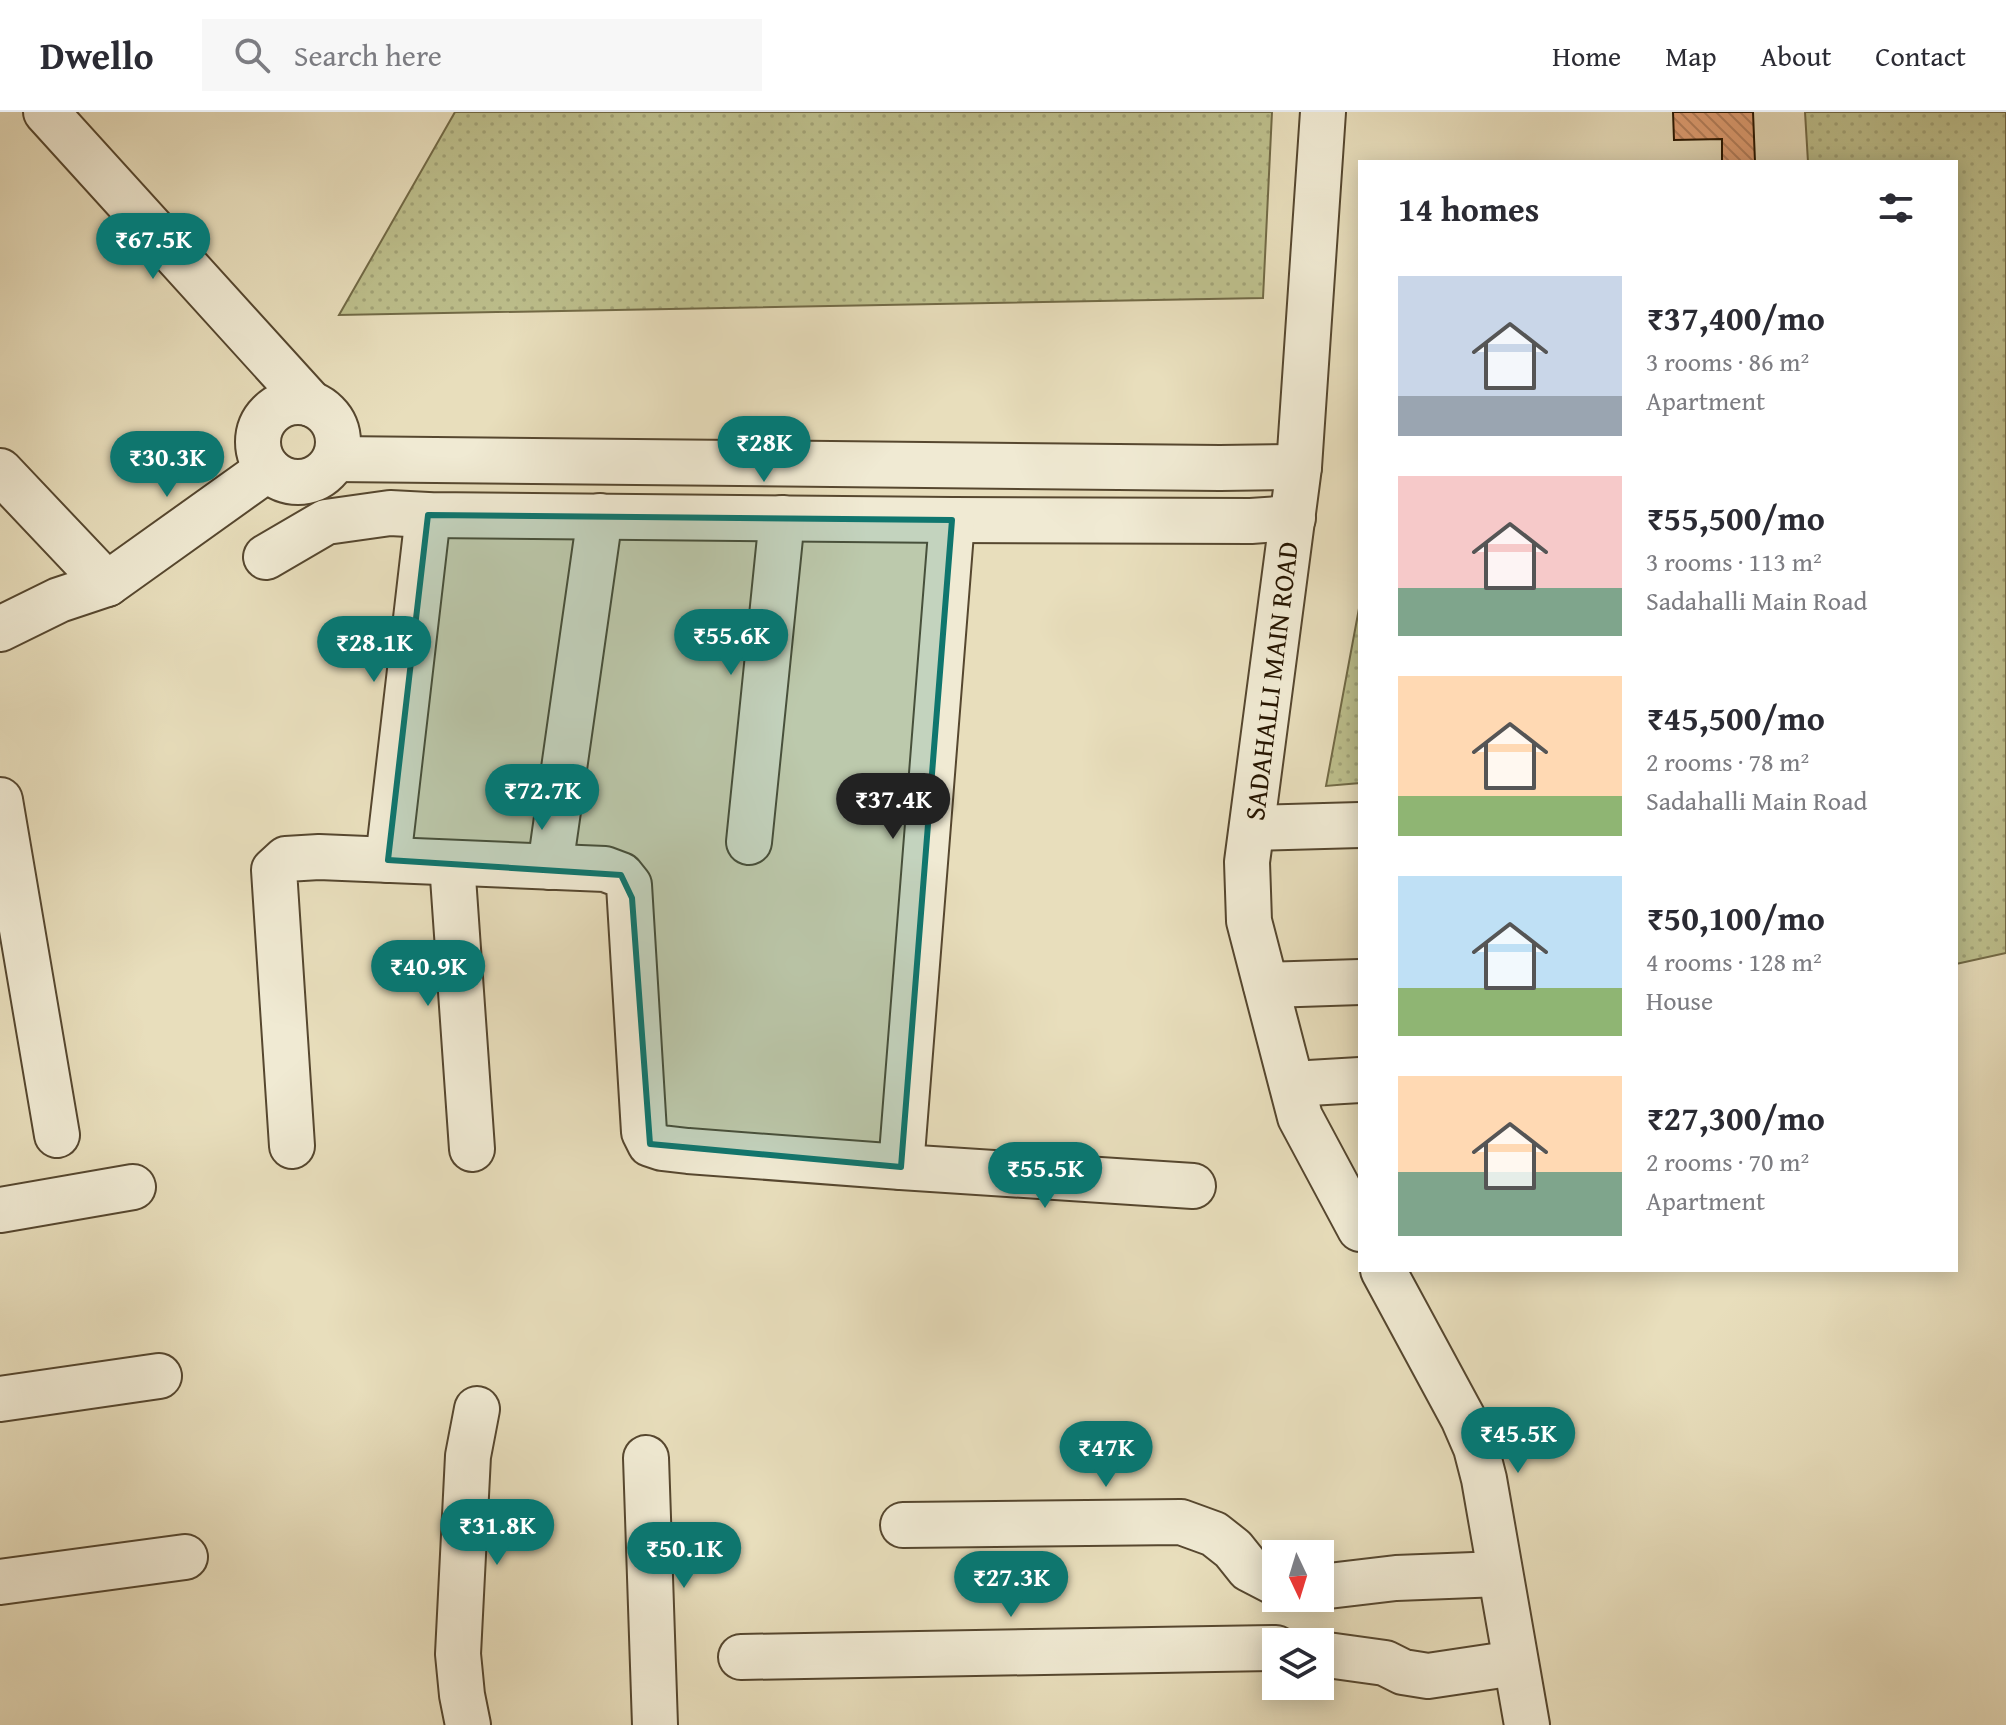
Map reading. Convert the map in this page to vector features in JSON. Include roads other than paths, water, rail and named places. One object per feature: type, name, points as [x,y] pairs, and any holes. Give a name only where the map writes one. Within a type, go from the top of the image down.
[{"type":"street","points":[[46,112],[311,404],[332,420],[338,446],[335,459],[327,470],[317,478],[304,482],[278,478],[261,459],[257,446],[258,433],[272,411],[297,402],[311,404]]},
{"type":"street","name":"SADAHALLI MAIN ROAD","points":[[1323,112],[1299,467],[1247,862],[1247,894],[1249,921],[1300,1117],[1348,1182],[1358,1221]]},
{"type":"street","points":[[335,459],[1299,467]]},
{"type":"street","points":[[0,629],[59,600],[107,584],[268,469]]},
{"type":"street","points":[[0,471],[107,584]]},
{"type":"street","points":[[266,557],[326,522],[390,513],[952,520],[1251,521],[1293,518]]},
{"type":"street","points":[[388,860],[428,515]]},
{"type":"street","points":[[550,867],[600,516]]},
{"type":"street","points":[[749,842],[782,518]]},
{"type":"street","points":[[901,1167],[952,520]]},
{"type":"street","points":[[0,800],[57,1135]]},
{"type":"street","points":[[1252,828],[1358,825]]},
{"type":"street","points":[[292,1146],[274,870],[286,859],[319,857],[605,869],[621,875],[629,885],[632,898],[644,1132],[650,1144],[688,1151],[1193,1186]]},
{"type":"street","points":[[452,863],[472,1149]]},
{"type":"street","points":[[1266,985],[1358,982]]},
{"type":"street","points":[[1292,1084],[1358,1080]]},
{"type":"street","points":[[0,1210],[133,1187]]},
{"type":"street","points":[[1384,1272],[1476,1448],[1527,1725]]},
{"type":"street","points":[[0,1399],[159,1376]]},
{"type":"street","points":[[468,1725],[458,1654],[468,1456],[477,1409]]},
{"type":"street","points":[[646,1458],[655,1725]]},
{"type":"street","points":[[903,1525],[1181,1522],[1214,1534],[1233,1549],[1249,1569],[1262,1576]]},
{"type":"street","points":[[0,1582],[185,1557]]},
{"type":"street","points":[[1334,1585],[1396,1578],[1500,1574]]},
{"type":"street","points":[[741,1657],[1262,1648]]},
{"type":"street","points":[[1334,1656],[1385,1663],[1412,1675],[1428,1676],[1515,1663]]}]
